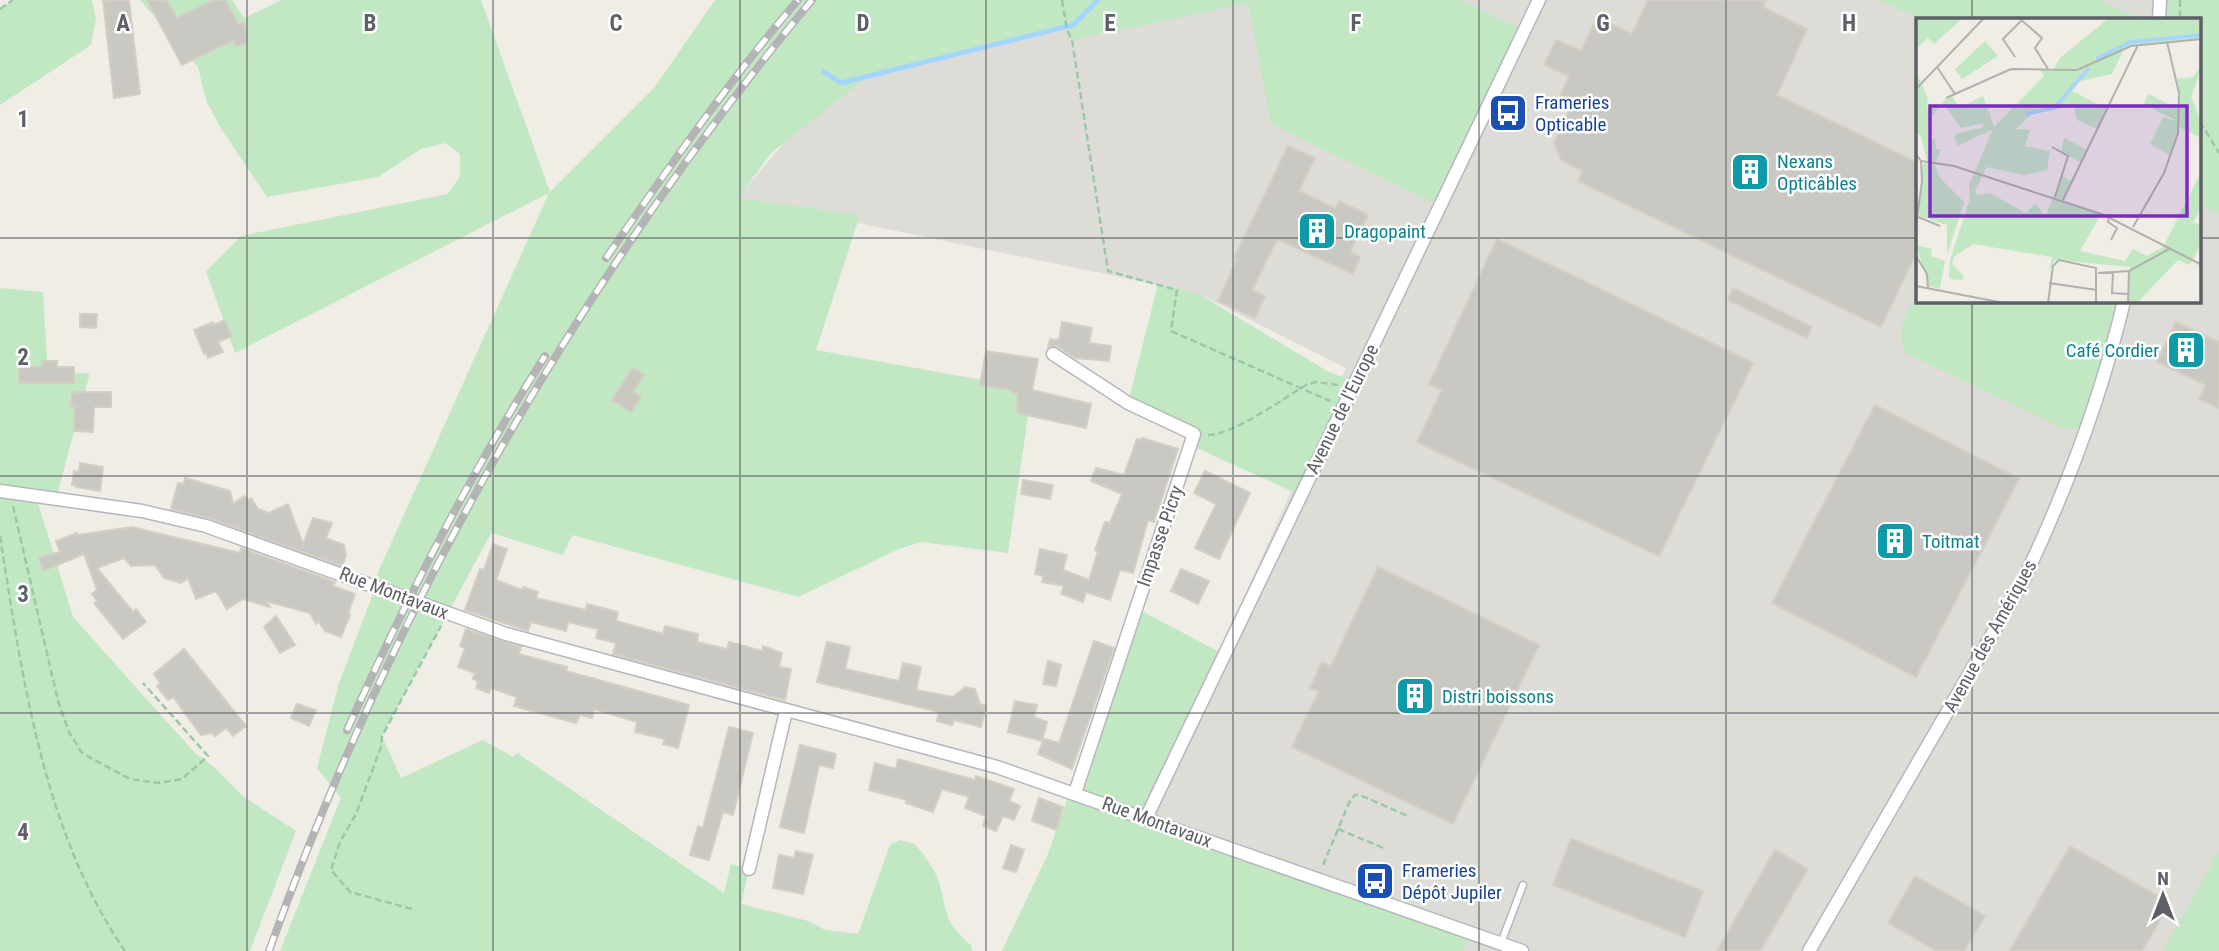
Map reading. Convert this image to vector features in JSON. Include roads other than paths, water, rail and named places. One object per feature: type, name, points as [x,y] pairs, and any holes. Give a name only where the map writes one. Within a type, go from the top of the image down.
[{"type":"street","name":"Avenue de l'Europe","points":[[1146,818],[1539,0]]},
{"type":"street","points":[[2159,18],[2160,0]]},
{"type":"street","name":"Avenue des Amériques","points":[[1810,951],[2023,581],[2049,526],[2091,416],[2123,303]]},
{"type":"street","name":"Impasse Picry","points":[[1053,354],[1128,403],[1194,434],[1075,793]]},
{"type":"street","name":"Rue Montavaux","points":[[5,492],[142,512],[206,526],[548,647],[935,748],[1075,793],[1522,951]]},
{"type":"street","points":[[749,869],[786,711]]},
{"type":"lane","points":[[1501,943],[1523,885]]},
{"type":"waterway","points":[[824,72],[841,83],[1073,25],[1098,0]]},
{"type":"railway","points":[[606,258],[723,94],[798,0]]},
{"type":"railway","points":[[269,951],[318,823],[373,697],[433,573],[499,452],[570,334],[646,219],[727,107],[812,0]]},
{"type":"railway","points":[[347,730],[439,540],[490,447],[545,356]]},
{"type":"place","name":"Frameries Opticable","points":[[1508,113]]},
{"type":"place","name":"Nexans Opticâbles","points":[[1750,172]]},
{"type":"place","name":"Dragopaint","points":[[1317,231]]},
{"type":"place","name":"Café Cordier","points":[[2186,350]]},
{"type":"place","name":"Toitmat","points":[[1895,541]]},
{"type":"place","name":"Distri boissons","points":[[1415,696]]},
{"type":"place","name":"Frameries Dépôt Jupiler","points":[[1375,881]]}]
